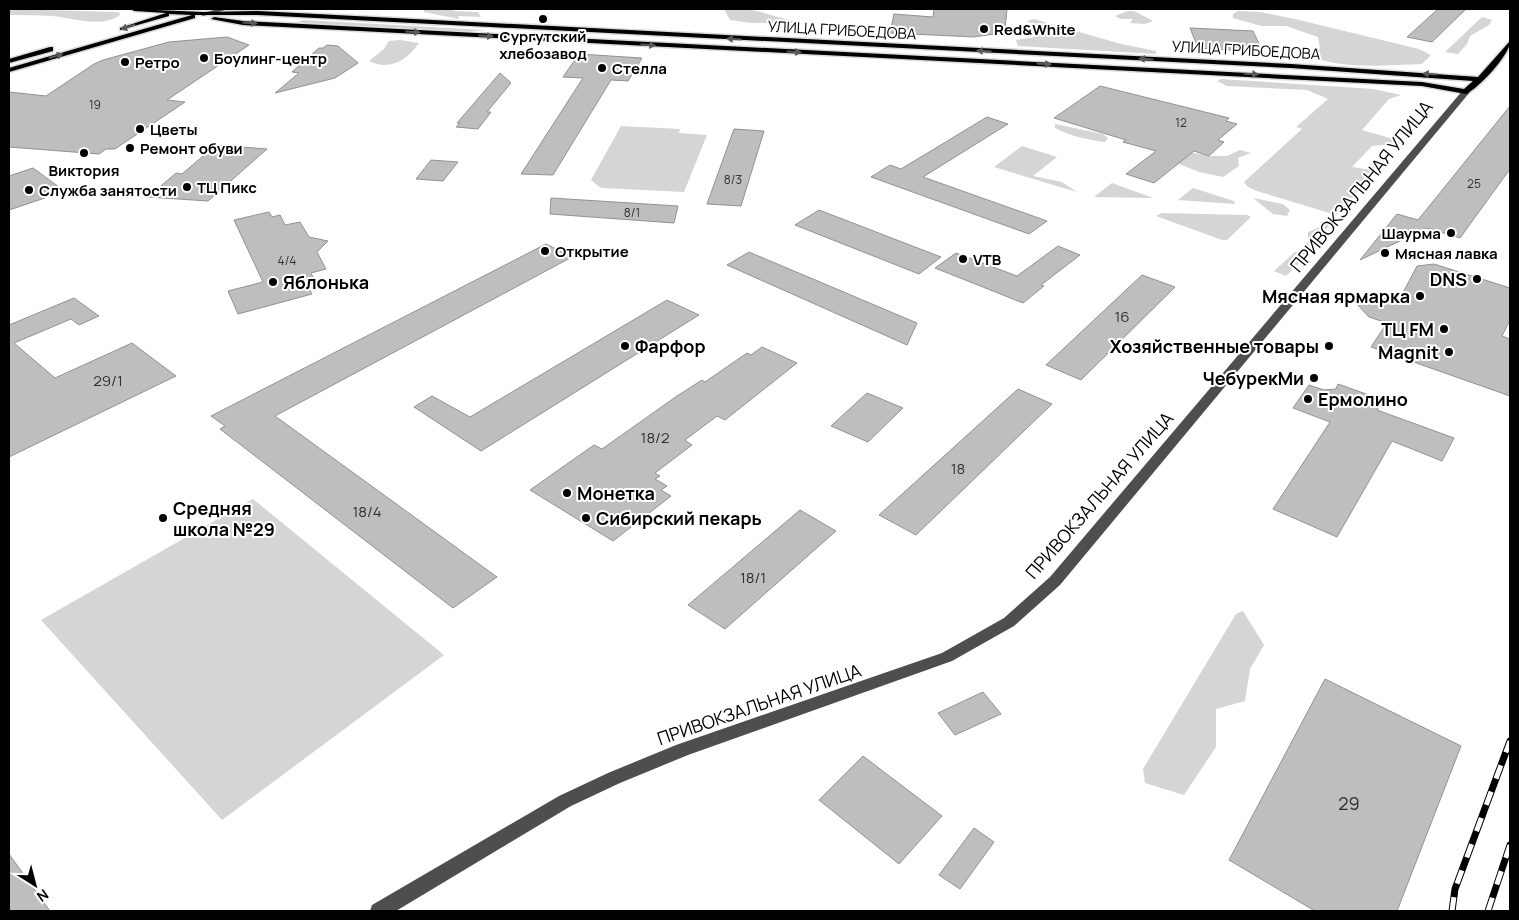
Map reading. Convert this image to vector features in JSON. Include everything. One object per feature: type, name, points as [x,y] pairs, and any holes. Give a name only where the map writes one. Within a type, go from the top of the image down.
[{"type":"main road","name":"УЛИЦА ГРИБОЕДОВА","points":[[134,9],[203,14],[258,13],[557,30],[1181,60],[1417,74],[1479,80]]},
{"type":"main road","points":[[110,32],[174,12]]},
{"type":"main road","name":"УЛИЦА ГРИБОЕДОВА","points":[[203,14],[216,20],[253,23],[1422,84],[1466,92]]},
{"type":"main road","points":[[9,70],[203,14]]},
{"type":"main road","name":"ПРИВОКЗАЛЬНАЯ УЛИЦА","points":[[1466,92],[1479,80],[1510,43]]},
{"type":"main road","points":[[9,61],[55,48]]},
{"type":"street","points":[[203,14],[226,9]]},
{"type":"street","name":"ПРИВОКЗАЛЬНАЯ УЛИЦА","points":[[379,911],[565,801],[614,778],[682,750],[948,657],[1009,622],[1055,581],[1265,334],[1466,92]]},
{"type":"shaded area","points":[[9,9],[117,12],[121,14],[106,21],[97,22],[52,16],[9,15]]},
{"type":"shaded area","points":[[424,9],[454,9],[453,11],[478,12],[481,17],[458,16],[459,19],[424,12]]},
{"type":"shaded area","points":[[724,9],[749,9],[800,23],[751,23],[730,20]]},
{"type":"shaded area","points":[[1128,11],[1134,11],[1153,21],[1145,24],[1130,23],[1133,19],[1121,19],[1115,16]]},
{"type":"shaded area","points":[[1238,11],[1260,12],[1295,19],[1419,49],[1431,55],[1422,64],[1380,66],[1351,65],[1323,60],[1310,56],[1310,50],[1320,49],[1318,37],[1286,26],[1261,26],[1233,18],[1233,14]]},
{"type":"shaded area","points":[[1482,17],[1492,20],[1489,25],[1470,36],[1467,44],[1458,54],[1445,52]]},
{"type":"shaded area","points":[[1034,19],[1121,44],[1156,51],[1156,54],[1018,46],[1016,40],[1035,37],[1045,29],[1026,21]]},
{"type":"shaded area","points":[[303,20],[486,30],[456,32],[294,23]]},
{"type":"shaded area","points":[[400,40],[419,43],[409,55],[397,62],[384,65],[369,61],[384,49],[389,41]]},
{"type":"shaded area","points":[[1221,79],[1373,89],[1401,95],[1389,99],[1362,130],[1407,143],[1372,146],[1352,167],[1372,170],[1375,173],[1336,215],[1257,191],[1248,187],[1244,182],[1302,129],[1296,127],[1328,99],[1307,90],[1227,86],[1217,81]]},
{"type":"shaded area","points":[[1055,124],[1103,134],[1108,138],[1105,142],[1079,137],[1055,128]]},
{"type":"shaded area","points":[[621,126],[680,129],[679,133],[707,135],[684,192],[601,188],[591,180]]},
{"type":"shaded area","points":[[1022,146],[1057,157],[1033,176],[1062,182],[1077,192],[994,167]]},
{"type":"shaded area","points":[[1240,150],[1251,153],[1238,158],[1239,166],[1223,177],[1199,172],[1169,160],[1190,152],[1209,156],[1227,156]]},
{"type":"shaded area","points":[[1112,183],[1153,198],[1094,197]]},
{"type":"shaded area","points":[[1193,188],[1234,201],[1235,204],[1178,200]]},
{"type":"shaded area","points":[[1253,198],[1283,204],[1290,210],[1287,216],[1273,214]]},
{"type":"shaded area","points":[[1162,213],[1247,215],[1251,217],[1227,240],[1222,240],[1156,216]]},
{"type":"shaded area","points":[[1321,221],[1330,224],[1324,233],[1318,236],[1308,253],[1295,267],[1286,276],[1274,271],[1295,252],[1304,250],[1308,241],[1308,232],[1318,228]]},
{"type":"shaded area","points":[[253,499],[444,655],[222,820],[41,620]]},
{"type":"shaded area","points":[[1243,611],[1264,645],[1250,669],[1245,701],[1216,709],[1216,747],[1184,795],[1145,783],[1143,769],[1236,614]]},
{"type":"building","points":[[934,9],[1007,9],[1005,29],[994,34],[974,37],[890,33],[894,14],[933,17]]},
{"type":"building","points":[[1438,9],[1466,9],[1432,42],[1407,37]]},
{"type":"building","points":[[1190,28],[1253,31],[1263,52],[1198,48]]},
{"type":"building","points":[[227,37],[249,45],[167,100],[185,102],[115,149],[106,149],[99,154],[9,147],[9,92],[46,96],[103,60],[169,42]]},
{"type":"building","points":[[327,45],[338,46],[358,63],[335,78],[275,93],[299,73],[292,72],[319,48]]},
{"type":"building","points":[[579,54],[642,58],[628,81],[611,80],[553,175],[521,174],[583,78],[563,77]]},
{"type":"building","points":[[500,73],[511,83],[487,112],[491,112],[478,129],[456,127],[460,123],[457,123]]},
{"type":"building","points":[[1100,86],[1229,118],[1226,121],[1237,124],[1218,140],[1224,142],[1209,156],[1194,151],[1154,183],[1126,174],[1156,151],[1123,142],[1126,140],[1054,118]]},
{"type":"building","points":[[1510,106],[1510,169],[1460,238],[1427,228],[1360,260],[1397,214],[1418,220]]},
{"type":"building","points":[[987,117],[1008,124],[923,177],[1047,221],[1029,234],[871,177],[890,165],[901,169]]},
{"type":"building","points":[[734,129],[764,131],[741,206],[707,204]]},
{"type":"building","points":[[216,145],[267,149],[208,201],[148,197],[176,173],[182,174]]},
{"type":"building","points":[[431,160],[458,162],[443,181],[416,179]]},
{"type":"building","name":"Служба занятости","points":[[33,168],[59,187],[40,194],[45,198],[9,210],[9,176]]},
{"type":"building","points":[[551,198],[678,206],[674,223],[550,214]]},
{"type":"building","points":[[819,210],[941,257],[919,274],[795,225]]},
{"type":"building","points":[[269,212],[272,217],[280,215],[285,225],[300,222],[309,237],[328,241],[317,252],[326,269],[311,273],[316,283],[307,285],[312,294],[238,314],[228,291],[263,282],[234,220]]},
{"type":"building","points":[[546,244],[572,257],[275,416],[497,577],[453,608],[220,429],[225,426],[211,416]]},
{"type":"building","points":[[1058,246],[1080,255],[1041,285],[1044,286],[1023,303],[935,268],[956,253],[1017,276]]},
{"type":"building","points":[[749,252],[917,323],[907,345],[727,265]]},
{"type":"building","name":"ТЦ FM","points":[[1434,264],[1510,288],[1510,320],[1502,336],[1510,339],[1510,396],[1371,347],[1387,323],[1369,317],[1354,301],[1381,297],[1398,302],[1417,266]]},
{"type":"building","points":[[1142,275],[1175,287],[1081,380],[1046,365]]},
{"type":"building","points":[[74,298],[99,316],[79,325],[71,319],[14,343],[55,378],[132,343],[176,376],[9,457],[9,325]]},
{"type":"building","points":[[667,300],[699,315],[481,451],[414,407],[432,396],[470,417]]},
{"type":"building","points":[[762,347],[797,363],[725,420],[717,416],[685,440],[692,445],[655,473],[660,476],[655,479],[667,486],[661,490],[671,496],[613,541],[530,490],[594,445],[602,449],[702,380],[705,382],[747,353],[751,355]]},
{"type":"building","points":[[1338,384],[1383,400],[1377,410],[1454,438],[1442,461],[1392,441],[1337,537],[1273,509],[1330,422],[1293,408],[1309,385],[1324,390],[1336,389]]},
{"type":"building","points":[[1018,389],[1052,404],[916,535],[879,515]]},
{"type":"building","points":[[867,393],[903,408],[868,442],[831,426]]},
{"type":"building","points":[[800,510],[836,531],[725,629],[688,605]]},
{"type":"building","points":[[1325,679],[1461,746],[1397,911],[1315,911],[1229,860]]},
{"type":"building","points":[[983,692],[1001,714],[955,735],[938,713]]},
{"type":"building","points":[[863,756],[942,816],[899,864],[819,800]]},
{"type":"building","points":[[974,828],[994,842],[960,889],[939,875]]},
{"type":"building","points":[[9,854],[50,911],[9,911]]},
{"type":"railway","points":[[1452,911],[1455,889],[1510,741]]},
{"type":"railway","points":[[1488,911],[1510,845]]},
{"type":"place","name":"Сургутский хлебозавод","points":[[543,19]]},
{"type":"place","name":"Red&White","points":[[984,29]]},
{"type":"place","name":"Боулинг-центр","points":[[204,58]]},
{"type":"place","name":"Ретро","points":[[125,62]]},
{"type":"place","name":"Стелла","points":[[602,68]]},
{"type":"place","name":"Цветы","points":[[140,129]]},
{"type":"place","name":"Ремонт обуви","points":[[130,148]]},
{"type":"place","name":"Виктория","points":[[84,153]]},
{"type":"place","name":"ТЦ Пикс","points":[[187,187]]},
{"type":"place","name":"Служба занятости","points":[[29,190]]},
{"type":"place","name":"Шаурма","points":[[1451,233]]},
{"type":"place","name":"Открытие","points":[[545,251]]},
{"type":"place","name":"Мясная лавка","points":[[1385,253]]},
{"type":"place","name":"VTB","points":[[963,259]]},
{"type":"place","name":"DNS","points":[[1477,279]]},
{"type":"place","name":"Яблонька","points":[[273,282]]},
{"type":"place","name":"Мясная ярмарка","points":[[1420,296]]},
{"type":"place","name":"ТЦ FM","points":[[1444,329]]},
{"type":"place","name":"Фарфор","points":[[625,346]]},
{"type":"place","name":"Хозяйственные товары","points":[[1329,346]]},
{"type":"place","name":"Magnit","points":[[1449,352]]},
{"type":"place","name":"ЧебурекМи","points":[[1314,378]]},
{"type":"place","name":"Ермолино","points":[[1308,399]]},
{"type":"place","name":"Монетка","points":[[567,493]]},
{"type":"place","name":"Средняя школа №29","points":[[163,518]]},
{"type":"place","name":"Сибирский пекарь","points":[[586,518]]}]
